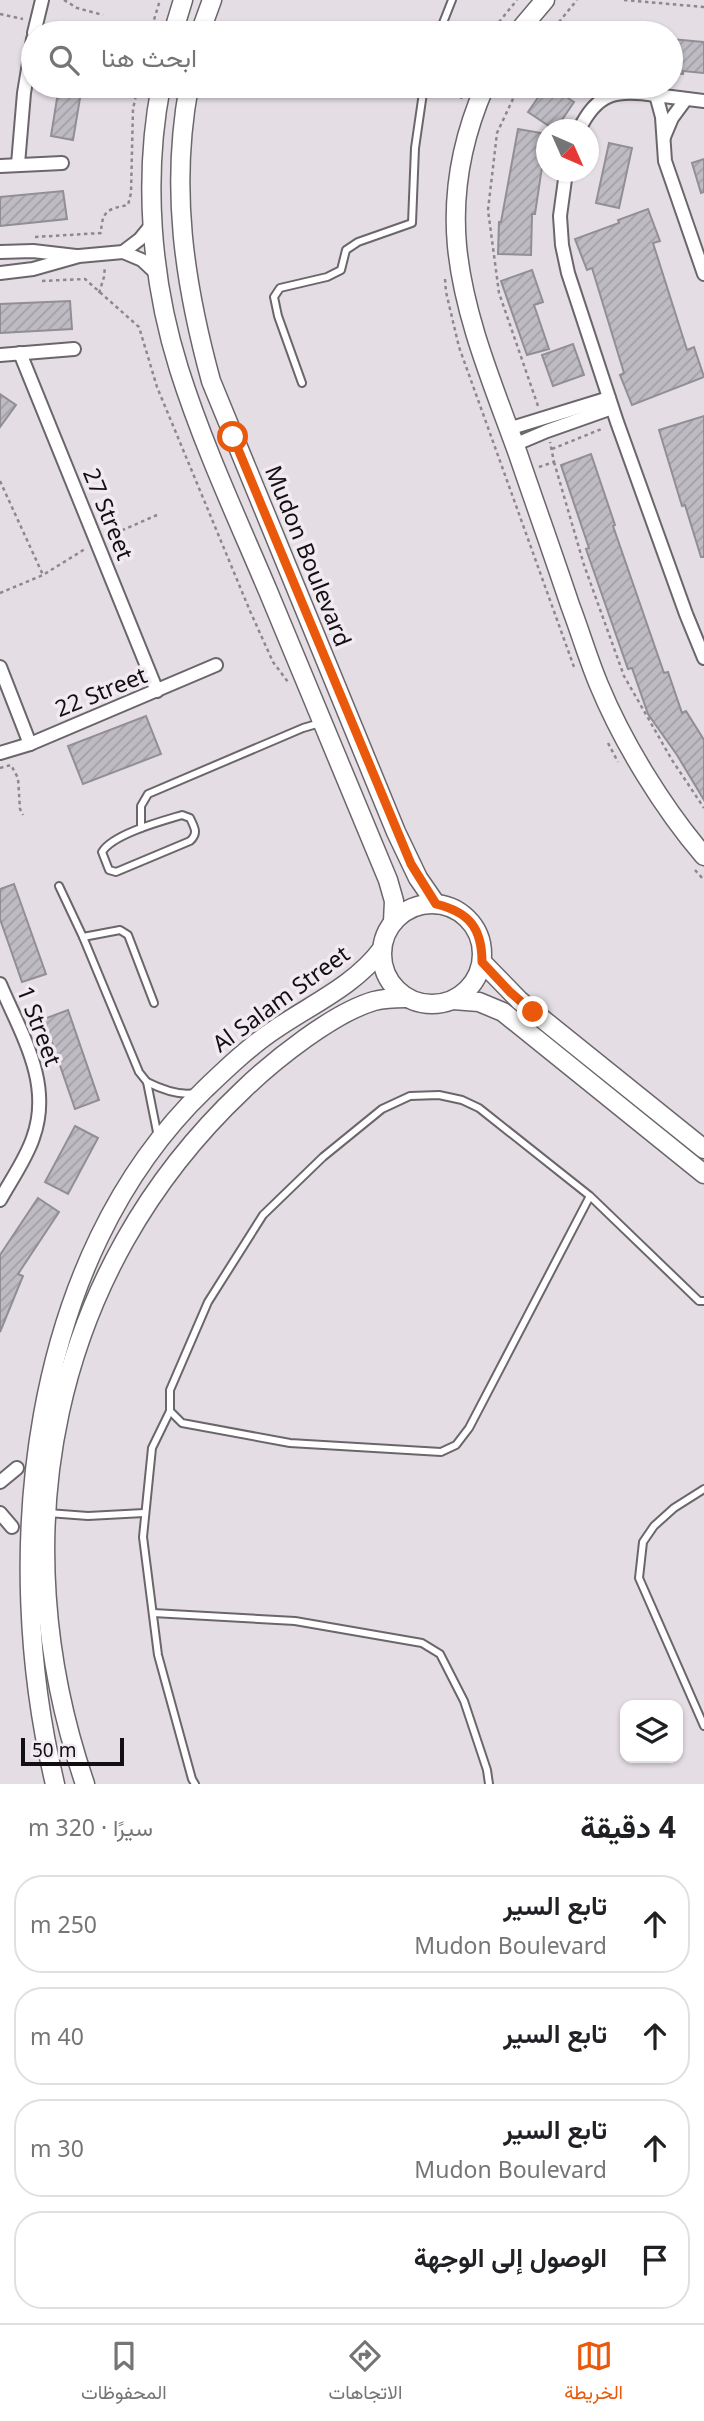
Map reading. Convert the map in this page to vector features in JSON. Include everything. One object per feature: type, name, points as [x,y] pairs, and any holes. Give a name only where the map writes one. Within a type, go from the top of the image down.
[{"type":"street","points":[[37,21],[42,0]]},
{"type":"street","points":[[177,21],[183,0]]},
{"type":"street","points":[[204,21],[212,0]]},
{"type":"street","points":[[527,21],[545,0]]},
{"type":"street","points":[[18,164],[24,98]]},
{"type":"street","points":[[160,98],[155,134],[153,222],[157,274],[178,366],[192,408],[392,890],[393,922]]},
{"type":"street","name":"Mudon Boulevard","points":[[188,98],[181,156],[180,209],[185,264],[195,323],[211,381],[399,839],[418,878],[436,904]]},
{"type":"street","points":[[479,98],[463,149],[456,197],[457,245],[464,293],[511,437],[599,685],[631,750],[662,799],[704,856]]},
{"type":"street","points":[[584,119],[602,98]]},
{"type":"street","points":[[657,98],[662,117],[668,172],[704,274]]},
{"type":"street","points":[[678,98],[704,101]]},
{"type":"street","points":[[663,140],[672,118],[686,99]]},
{"type":"street","points":[[0,166],[62,163]]},
{"type":"street","points":[[565,182],[560,216],[568,273],[610,403],[704,658]]},
{"type":"street","points":[[123,252],[140,239],[153,222]]},
{"type":"street","points":[[0,252],[33,251],[79,256]]},
{"type":"street","points":[[0,273],[33,269],[79,256],[123,252],[142,260],[157,274]]},
{"type":"street","points":[[0,355],[74,349]]},
{"type":"street","name":"27 Street","points":[[20,353],[157,691]]},
{"type":"street","points":[[511,437],[542,418],[610,403]]},
{"type":"street","points":[[511,437],[547,431],[610,403]]},
{"type":"street","name":"22 Street","points":[[0,753],[30,744],[216,665]]},
{"type":"street","points":[[0,667],[30,744]]},
{"type":"street","points":[[453,1000],[472,985],[482,962],[482,946],[476,930],[466,917],[452,908],[436,904],[420,905],[405,911],[393,922],[382,948],[383,968],[391,985],[406,998],[421,1004],[453,1000],[479,1002],[503,1012],[704,1174]]},
{"type":"street","name":"Al Salam Street","points":[[10,1516],[19,1455],[42,1355],[79,1263],[123,1187],[158,1139],[204,1090],[274,1030],[358,976],[382,948]]},
{"type":"street","points":[[482,962],[520,1001],[704,1149]]},
{"type":"street","name":"1 Street","points":[[0,984],[37,1072],[41,1095],[39,1119],[32,1141],[0,1200]]},
{"type":"street","name":"Al Salam Street","points":[[85,1784],[60,1710],[49,1660],[42,1606],[40,1552],[49,1446],[68,1363],[83,1320],[126,1234],[153,1192],[183,1152],[217,1114],[253,1080],[334,1020],[372,1002],[406,998]]},
{"type":"street","points":[[0,1482],[19,1455]]},
{"type":"street","points":[[13,1591],[24,1679],[36,1728],[55,1784]]},
{"type":"lane","points":[[444,21],[452,0]]},
{"type":"lane","points":[[302,383],[274,297],[280,288],[327,277],[341,270],[346,250],[358,242],[412,223],[415,148],[422,98]]},
{"type":"lane","points":[[141,828],[141,806],[148,794],[323,722]]},
{"type":"lane","points":[[182,815],[190,818],[196,831],[195,837],[190,841],[116,872],[109,870],[103,852],[106,846],[141,828],[182,815]]},
{"type":"lane","points":[[59,887],[83,937],[139,1072],[146,1082],[158,1139]]},
{"type":"lane","points":[[83,937],[120,930],[128,934],[154,1003]]},
{"type":"lane","points":[[146,1082],[164,1090],[190,1094],[204,1090]]},
{"type":"lane","points":[[195,1784],[158,1655],[143,1537],[152,1448],[170,1411],[170,1390],[208,1302],[263,1214],[323,1157],[382,1110],[410,1097],[439,1095],[462,1100],[479,1108],[590,1196],[699,1301],[704,1301]]},
{"type":"lane","points":[[170,1411],[182,1423],[290,1443],[441,1452],[456,1445],[475,1416],[590,1196]]},
{"type":"lane","points":[[704,1489],[674,1508],[653,1526],[643,1542],[639,1578],[704,1726]]},
{"type":"lane","points":[[42,1512],[88,1516],[144,1513]]},
{"type":"lane","points":[[153,1613],[295,1621],[432,1647],[440,1654],[464,1701],[487,1770],[489,1784]]},
{"type":"path","points":[[64,0],[77,8],[103,15]]},
{"type":"path","points":[[153,21],[159,0]]},
{"type":"path","points":[[499,21],[516,0]]},
{"type":"path","points":[[560,21],[577,0]]},
{"type":"path","points":[[624,0],[704,7]]},
{"type":"path","points":[[0,14],[21,22]]},
{"type":"path","points":[[28,237],[101,233],[102,218],[107,211],[128,205],[131,193],[135,98]]},
{"type":"path","points":[[513,98],[497,133],[488,210],[499,293],[542,418]]},
{"type":"path","points":[[39,281],[85,279],[139,327],[157,387],[250,611],[273,662],[294,689]]},
{"type":"path","points":[[552,449],[617,422]]},
{"type":"path","points":[[547,431],[584,565],[624,676],[672,760],[704,808]]},
{"type":"path","points":[[507,480],[554,462]]},
{"type":"path","points":[[0,481],[43,575]]},
{"type":"path","points":[[0,593],[43,575],[96,542],[158,515]]},
{"type":"path","points":[[0,768],[11,765],[18,778],[20,809],[23,815]]},
{"type":"building","points":[[683,40],[704,42],[704,73],[683,71]]},
{"type":"building","points":[[57,98],[80,98],[73,140],[51,136]]},
{"type":"building","points":[[538,98],[568,98],[574,102],[562,119],[538,119],[528,112]]},
{"type":"building","points":[[518,129],[536,132],[536,182],[540,182],[535,214],[532,214],[531,255],[498,254]]},
{"type":"building","points":[[609,143],[632,148],[619,208],[596,203]]},
{"type":"building","points":[[704,159],[704,192],[701,193],[692,163]]},
{"type":"building","points":[[63,191],[67,219],[0,226],[0,197]]},
{"type":"building","points":[[648,209],[660,241],[653,243],[687,350],[694,347],[704,377],[632,405],[620,375],[624,373],[592,268],[587,270],[575,239]]},
{"type":"building","points":[[532,270],[543,302],[534,305],[549,349],[527,355],[501,281]]},
{"type":"building","points":[[70,301],[72,329],[0,333],[0,304]]},
{"type":"building","points":[[573,344],[584,375],[553,386],[542,355]]},
{"type":"building","points":[[0,394],[16,405],[0,427]]},
{"type":"building","points":[[704,416],[704,557],[701,557],[659,430]]},
{"type":"building","points":[[591,454],[664,673],[668,672],[682,713],[686,711],[704,740],[704,800],[648,714],[632,668],[628,669],[586,549],[589,548],[561,465]]},
{"type":"building","points":[[146,716],[161,754],[83,784],[68,746]]},
{"type":"building","points":[[14,884],[46,974],[22,982],[0,919],[0,889]]},
{"type":"building","points":[[68,1010],[99,1100],[75,1109],[44,1019]]},
{"type":"building","points":[[75,1126],[98,1138],[68,1194],[45,1182]]},
{"type":"building","points":[[38,1198],[59,1212],[18,1274],[23,1276],[0,1332],[0,1255]]},
{"type":"route","points":[[233,437],[396,832],[418,878],[436,904],[452,908],[466,917],[476,930],[482,946],[482,962],[533,1012]]}]
